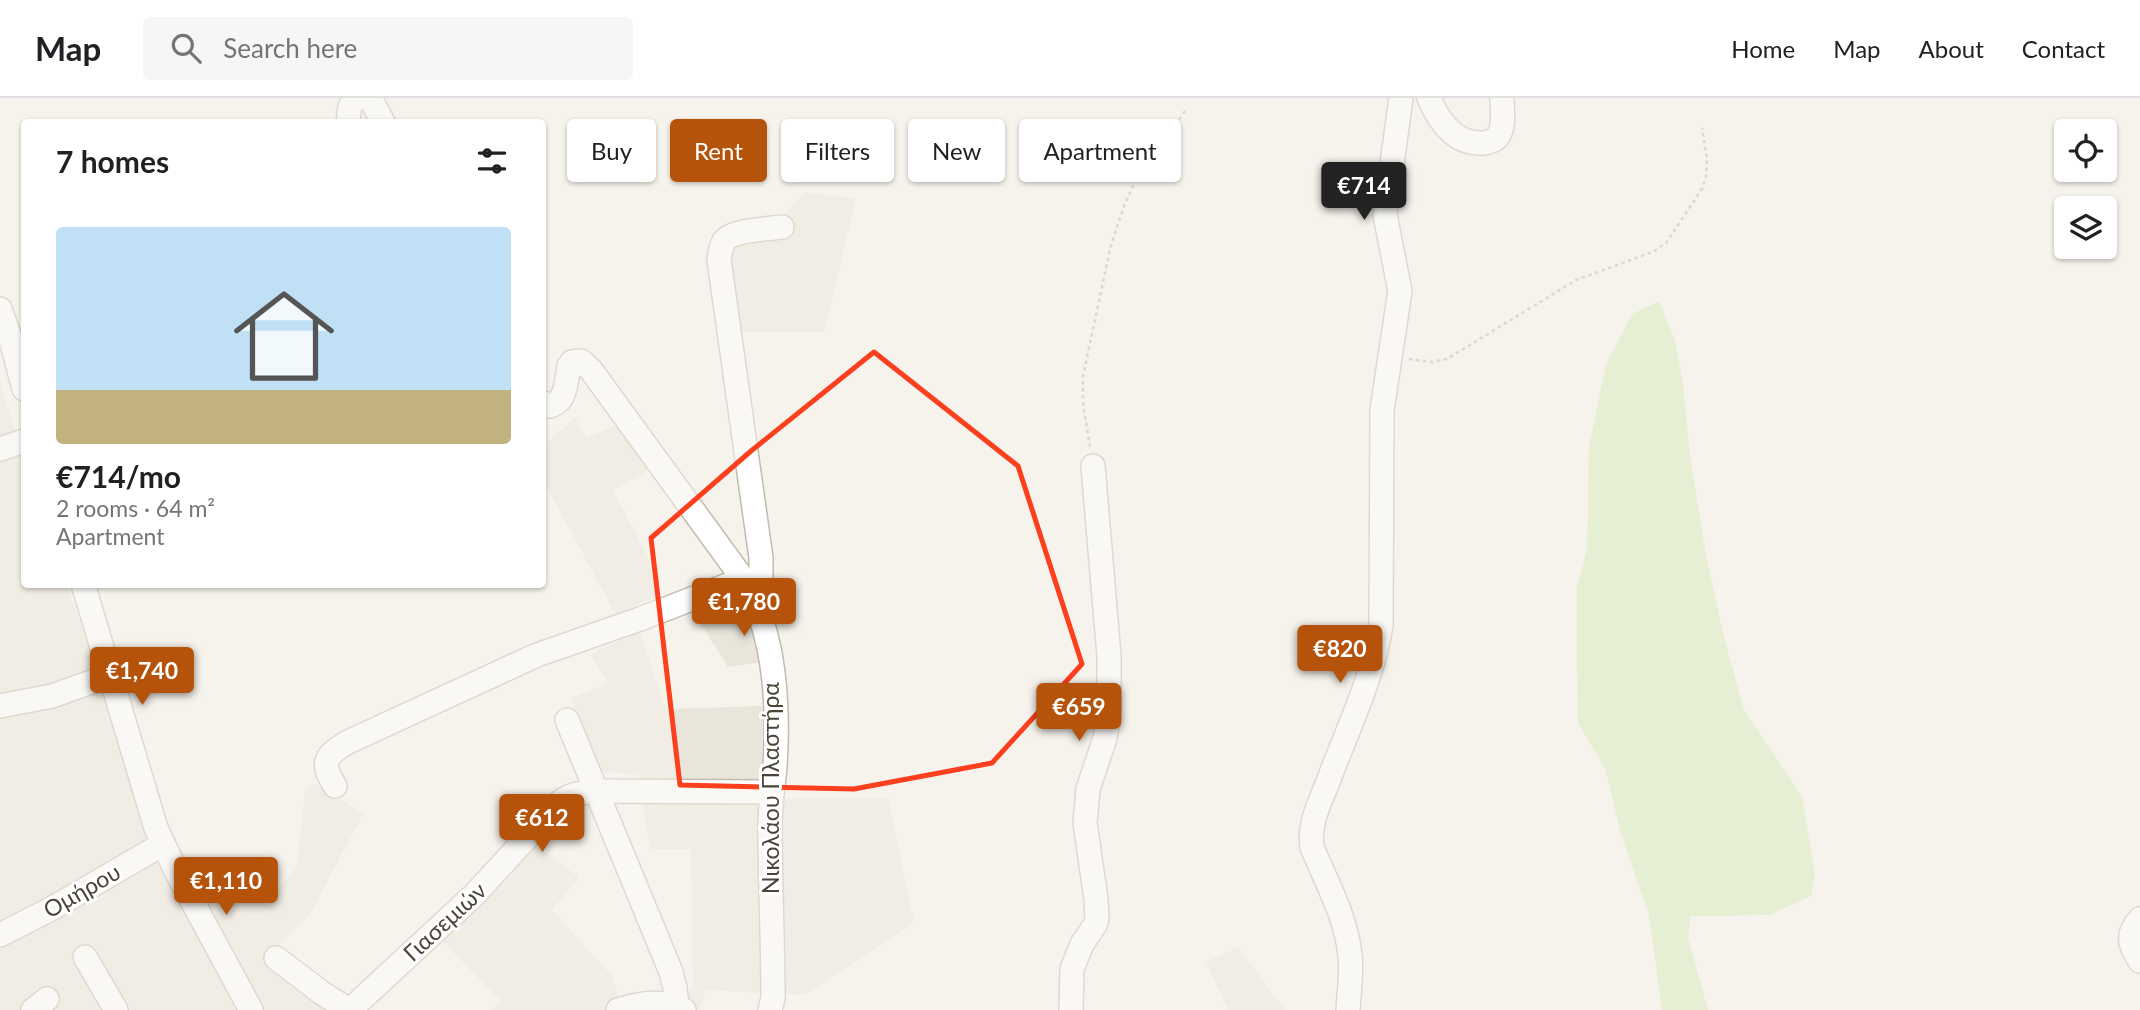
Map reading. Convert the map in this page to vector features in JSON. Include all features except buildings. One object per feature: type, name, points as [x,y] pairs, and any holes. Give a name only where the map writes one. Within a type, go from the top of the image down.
[{"type":"street","points":[[349,119],[349,109],[358,98]]},
{"type":"street","points":[[370,98],[381,119]]},
{"type":"street","points":[[1349,1010],[1348,938],[1310,836],[1378,642],[1381,625],[1382,410],[1400,291],[1385,215],[1401,98]]},
{"type":"street","points":[[1429,98],[1435,113],[1450,132],[1469,142],[1481,143],[1492,141],[1498,136],[1501,128],[1502,98]]},
{"type":"street","points":[[757,606],[761,558],[719,260],[725,240],[735,234],[782,227]]},
{"type":"street","points":[[0,309],[21,378]]},
{"type":"street","name":"Νικολάου Πλαστήρα","points":[[546,404],[549,406],[560,401],[571,363],[579,361],[586,365],[743,579],[757,606],[767,639],[774,689],[776,743],[770,823],[773,998],[770,1010]]},
{"type":"street","points":[[0,449],[21,442]]},
{"type":"street","points":[[1071,1010],[1072,969],[1082,944],[1097,919],[1085,822],[1088,789],[1105,738],[1109,713],[1109,656],[1093,466]]},
{"type":"street","points":[[334,786],[327,773],[326,760],[348,742],[537,655],[743,579]]},
{"type":"street","points":[[84,588],[140,778],[163,844],[251,1010]]},
{"type":"street","points":[[0,706],[52,696],[111,675]]},
{"type":"street","points":[[567,720],[671,972],[680,1008],[655,1002],[618,1010]]},
{"type":"street","name":"Γιασεμιών","points":[[349,1010],[426,942],[487,882],[560,802],[573,794],[596,791],[772,792]]},
{"type":"street","name":"Ομήρου","points":[[0,935],[43,914],[163,844]]},
{"type":"street","points":[[2140,919],[2132,928],[2130,940],[2140,961]]},
{"type":"street","points":[[85,957],[116,1010]]},
{"type":"street","points":[[276,958],[349,1010]]},
{"type":"path","points":[[1093,466],[1083,403],[1083,376],[1111,245],[1124,206],[1143,164],[1185,111]]},
{"type":"path","points":[[1392,354],[1415,361],[1447,359],[1576,280],[1653,252],[1665,243],[1696,199],[1706,177],[1707,159],[1702,128]]},
{"type":"highlighted area","points":[[874,352],[1018,466],[1082,664],[992,763],[854,789],[680,785],[651,538],[751,451]]},
{"type":"shaded area","points":[[804,192],[856,199],[824,332],[735,332],[727,262],[732,242],[767,235]]},
{"type":"shaded area","points":[[0,382],[21,447],[21,588],[68,588],[161,857],[191,879],[246,858],[277,890],[297,867],[305,790],[314,783],[363,814],[310,914],[265,959],[285,980],[328,1010],[0,1010]]},
{"type":"shaded area","points":[[575,418],[587,438],[623,422],[655,467],[613,490],[648,557],[656,596],[632,607],[666,709],[767,706],[762,799],[888,798],[914,922],[804,995],[706,990],[699,1010],[677,1010],[693,986],[691,849],[650,849],[638,775],[601,771],[571,698],[608,683],[591,654],[628,637],[546,486],[546,443]]},
{"type":"shaded area","points":[[741,589],[763,662],[728,667],[693,611]]},
{"type":"shaded area","points":[[535,846],[579,877],[552,910],[612,976],[623,1010],[491,1010],[501,1001],[442,941],[506,882]]},
{"type":"shaded area","points":[[1238,947],[1285,1010],[1228,1010],[1206,962]]},
{"type":"green space","points":[[1659,301],[1675,340],[1706,555],[1724,637],[1744,710],[1802,796],[1815,874],[1811,896],[1769,915],[1691,916],[1688,938],[1708,1010],[1662,1010],[1649,915],[1621,834],[1605,768],[1578,723],[1577,587],[1587,549],[1589,447],[1606,365],[1632,314]]}]
